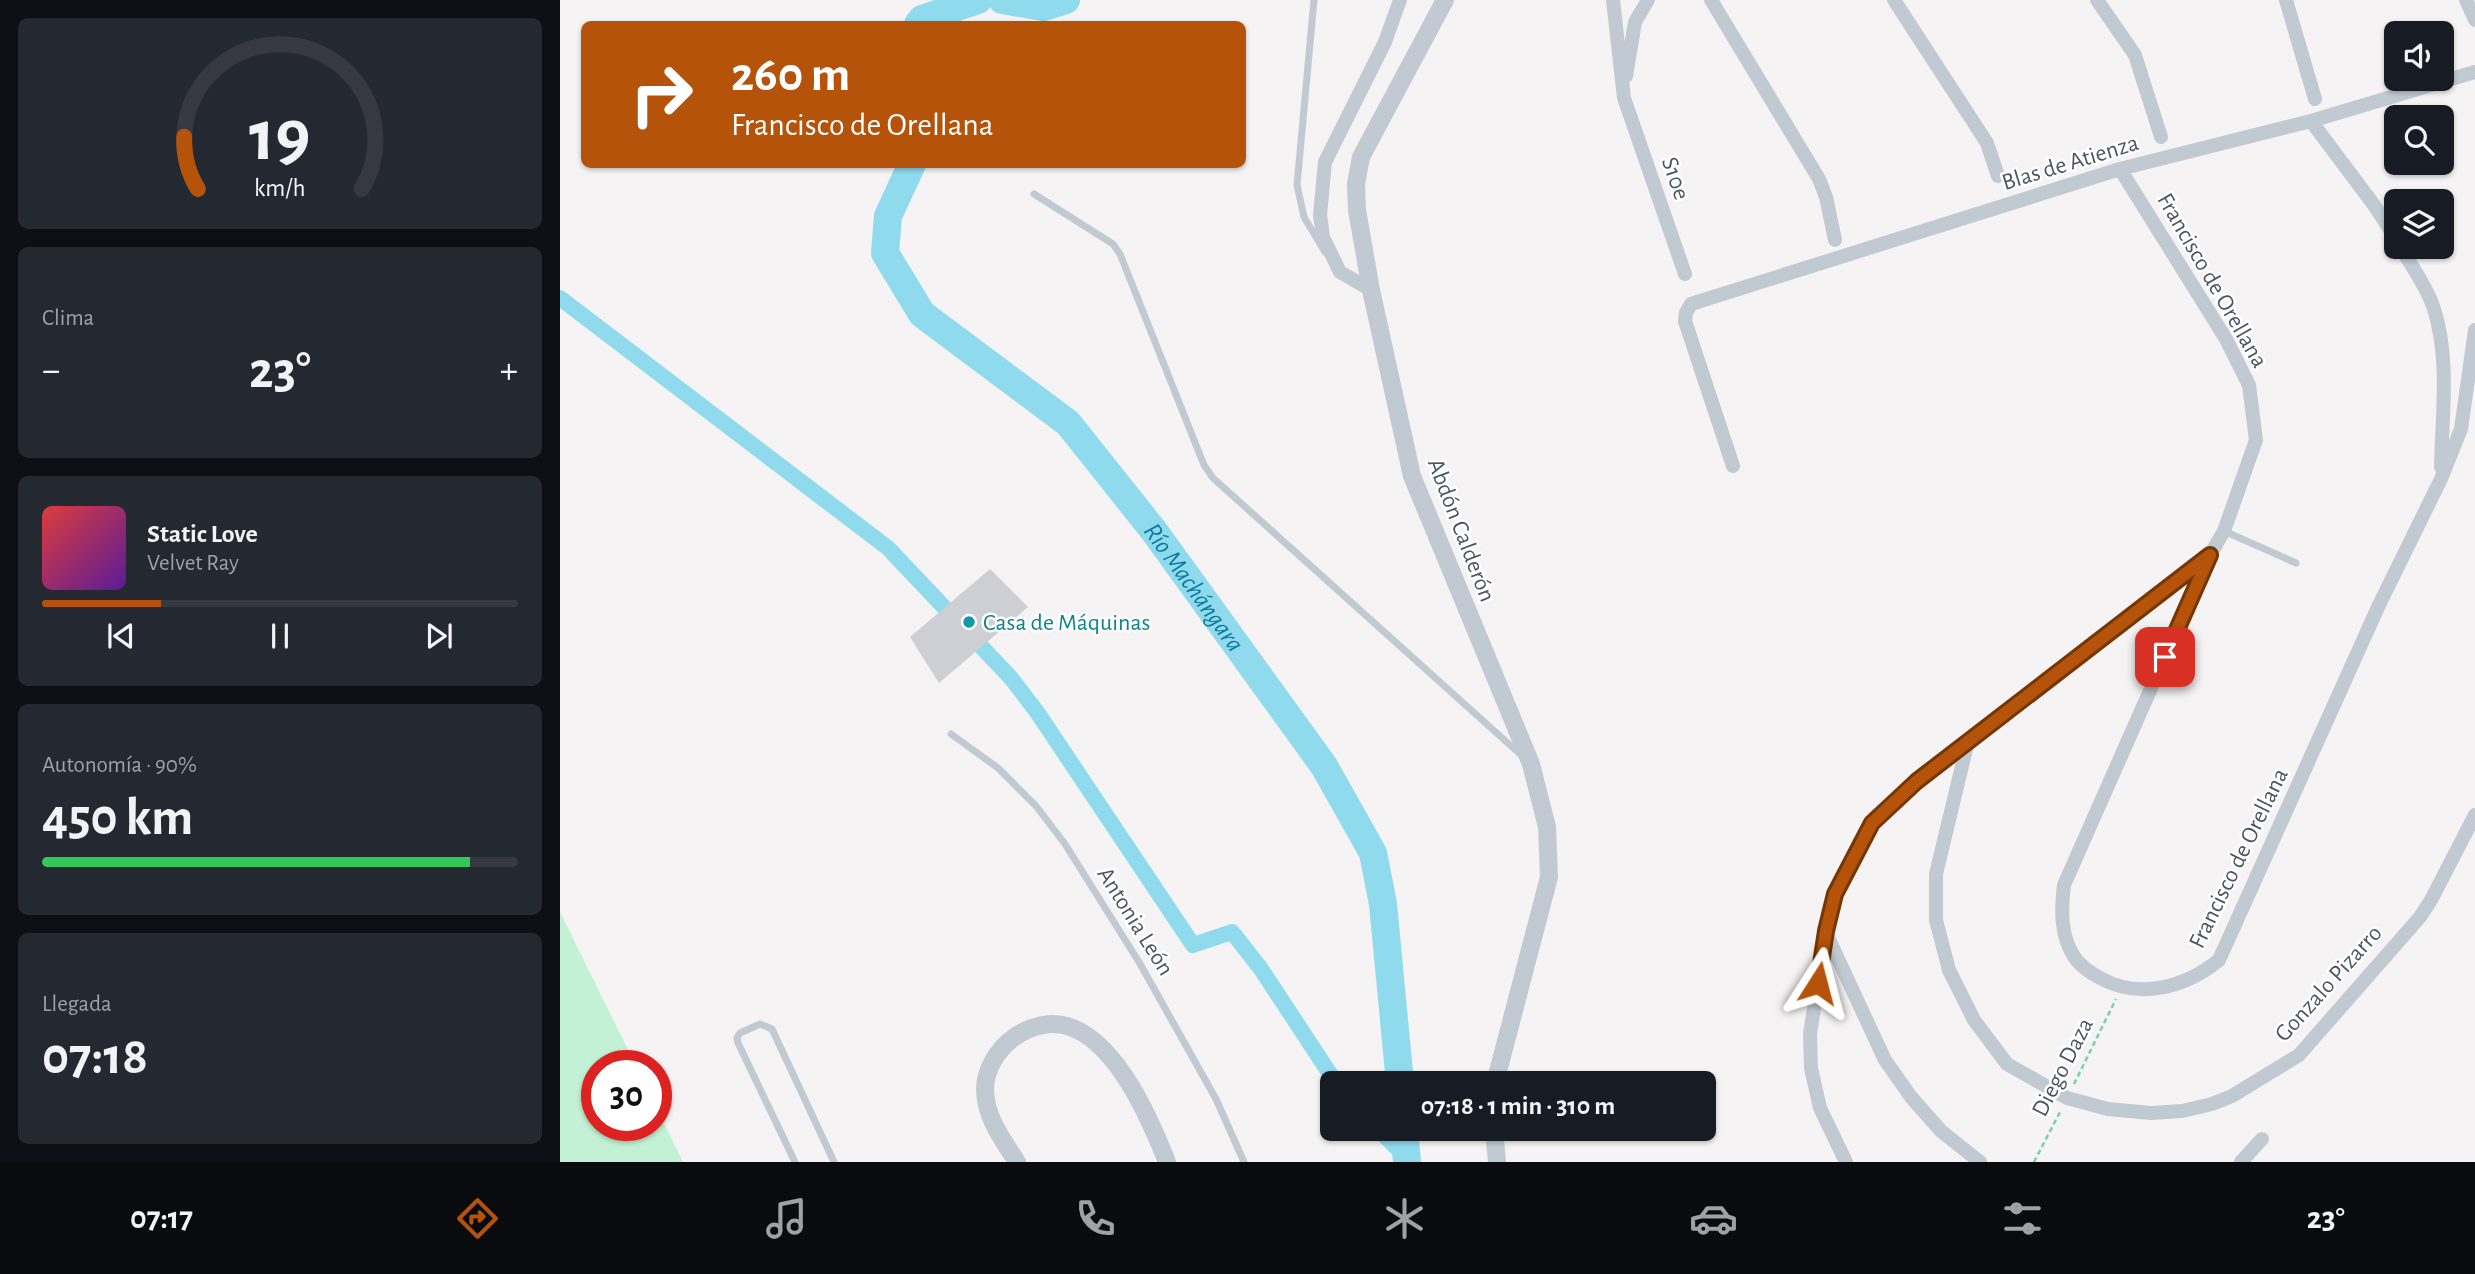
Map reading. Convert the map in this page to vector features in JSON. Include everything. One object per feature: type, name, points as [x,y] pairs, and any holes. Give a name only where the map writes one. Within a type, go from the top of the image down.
[{"type":"street","points":[[1371,290],[1340,272],[1323,237],[1320,215],[1325,162],[1385,41],[1400,0]]},
{"type":"street","name":"Abdón Calderón","points":[[1445,0],[1362,157],[1356,184],[1357,210],[1371,290],[1412,476],[1531,764],[1547,827],[1549,877],[1498,1071]]},
{"type":"street","points":[[1613,0],[1624,98]]},
{"type":"street","points":[[1624,98],[1634,22],[1648,0]]},
{"type":"street","points":[[1711,0],[1819,179],[1826,197],[1835,240]]},
{"type":"street","points":[[1894,0],[1987,144],[1998,176]]},
{"type":"street","points":[[2097,0],[2135,55],[2161,137]]},
{"type":"street","points":[[2286,0],[2315,99]]},
{"type":"street","points":[[2466,0],[2475,20]]},
{"type":"street","name":"Blas de Atienza","points":[[1733,466],[1685,321],[1691,304],[2120,169],[2311,121],[2475,72]]},
{"type":"street","name":"S10e","points":[[1624,98],[1685,274]]},
{"type":"street","points":[[2311,121],[2384,220]]},
{"type":"street","name":"Francisco de Orellana","points":[[2120,169],[2226,338],[2249,385],[2256,440],[2224,531],[2210,555],[2064,885],[2061,912],[2065,936],[2075,958],[2089,972],[2122,987],[2152,990],[2173,986],[2202,974],[2220,960],[2379,605],[2441,479],[2461,429],[2475,330]]},
{"type":"street","points":[[2407,259],[2434,307],[2440,334],[2444,360],[2441,479]]},
{"type":"street","points":[[1846,1162],[1820,1108],[1811,1068],[1810,1034],[1826,931],[1835,894],[1872,823],[1917,781],[2210,555]]},
{"type":"street","name":"Gonzalo Pizarro","points":[[1967,744],[1936,874],[1936,920],[1949,970],[1974,1020],[2007,1064],[2067,1098],[2108,1109],[2151,1113],[2182,1111],[2212,1104],[2232,1096],[2299,1055],[2420,916],[2475,815]]},
{"type":"street","points":[[1826,931],[1885,1060],[1911,1097],[1941,1131],[1980,1162]]},
{"type":"street","points":[[1017,1162],[991,1120],[985,1090],[989,1065],[1001,1049],[1017,1035],[1033,1026],[1052,1024],[1073,1028],[1098,1045],[1129,1083],[1151,1120],[1167,1162]]},
{"type":"street","points":[[2241,1162],[2262,1139]]},
{"type":"street","points":[[1495,1141],[1497,1162]]},
{"type":"lane","points":[[1314,0],[1297,185],[1304,217],[1318,244],[1333,260]]},
{"type":"lane","points":[[1034,194],[1113,244],[1120,254],[1204,465],[1213,478],[1531,764]]},
{"type":"lane","points":[[2224,531],[2296,563]]},
{"type":"lane","name":"Antonia León","points":[[951,734],[998,768],[1036,806],[1065,844],[1165,1007],[1216,1099],[1244,1162]]},
{"type":"lane","points":[[795,1162],[738,1042],[740,1033],[760,1024],[772,1029],[835,1162]]},
{"type":"path","name":"Diego Daza","points":[[2034,1162],[2122,987]]},
{"type":"green space","points":[[560,912],[628,1050],[581,1050],[581,1141],[672,1140],[683,1162],[560,1162]]},
{"type":"building","name":"Casa de Máquinas","points":[[990,569],[1028,607],[939,683],[910,637]]},
{"type":"waterway","name":"Río Machángara","points":[[920,21],[978,0]]},
{"type":"waterway","name":"Río Machángara","points":[[1002,0],[1043,7],[1066,0]]},
{"type":"waterway","name":"Río Machángara","points":[[910,168],[888,216],[885,253],[922,314],[1068,423],[1154,531],[1324,766],[1373,853],[1383,904],[1399,1071]]},
{"type":"waterway","points":[[560,298],[888,548],[1011,678],[1037,712],[1193,945],[1232,932],[1261,969],[1328,1071]]},
{"type":"waterway","points":[[1390,1141],[1406,1157]]},
{"type":"waterway","name":"Río Machángara","points":[[1405,1141],[1407,1162]]},
{"type":"place","name":"Casa de Máquinas","points":[[969,622]]},
{"type":"route","points":[[1818,983],[1835,894],[1872,823],[1917,781],[2210,555],[2165,657]]}]
